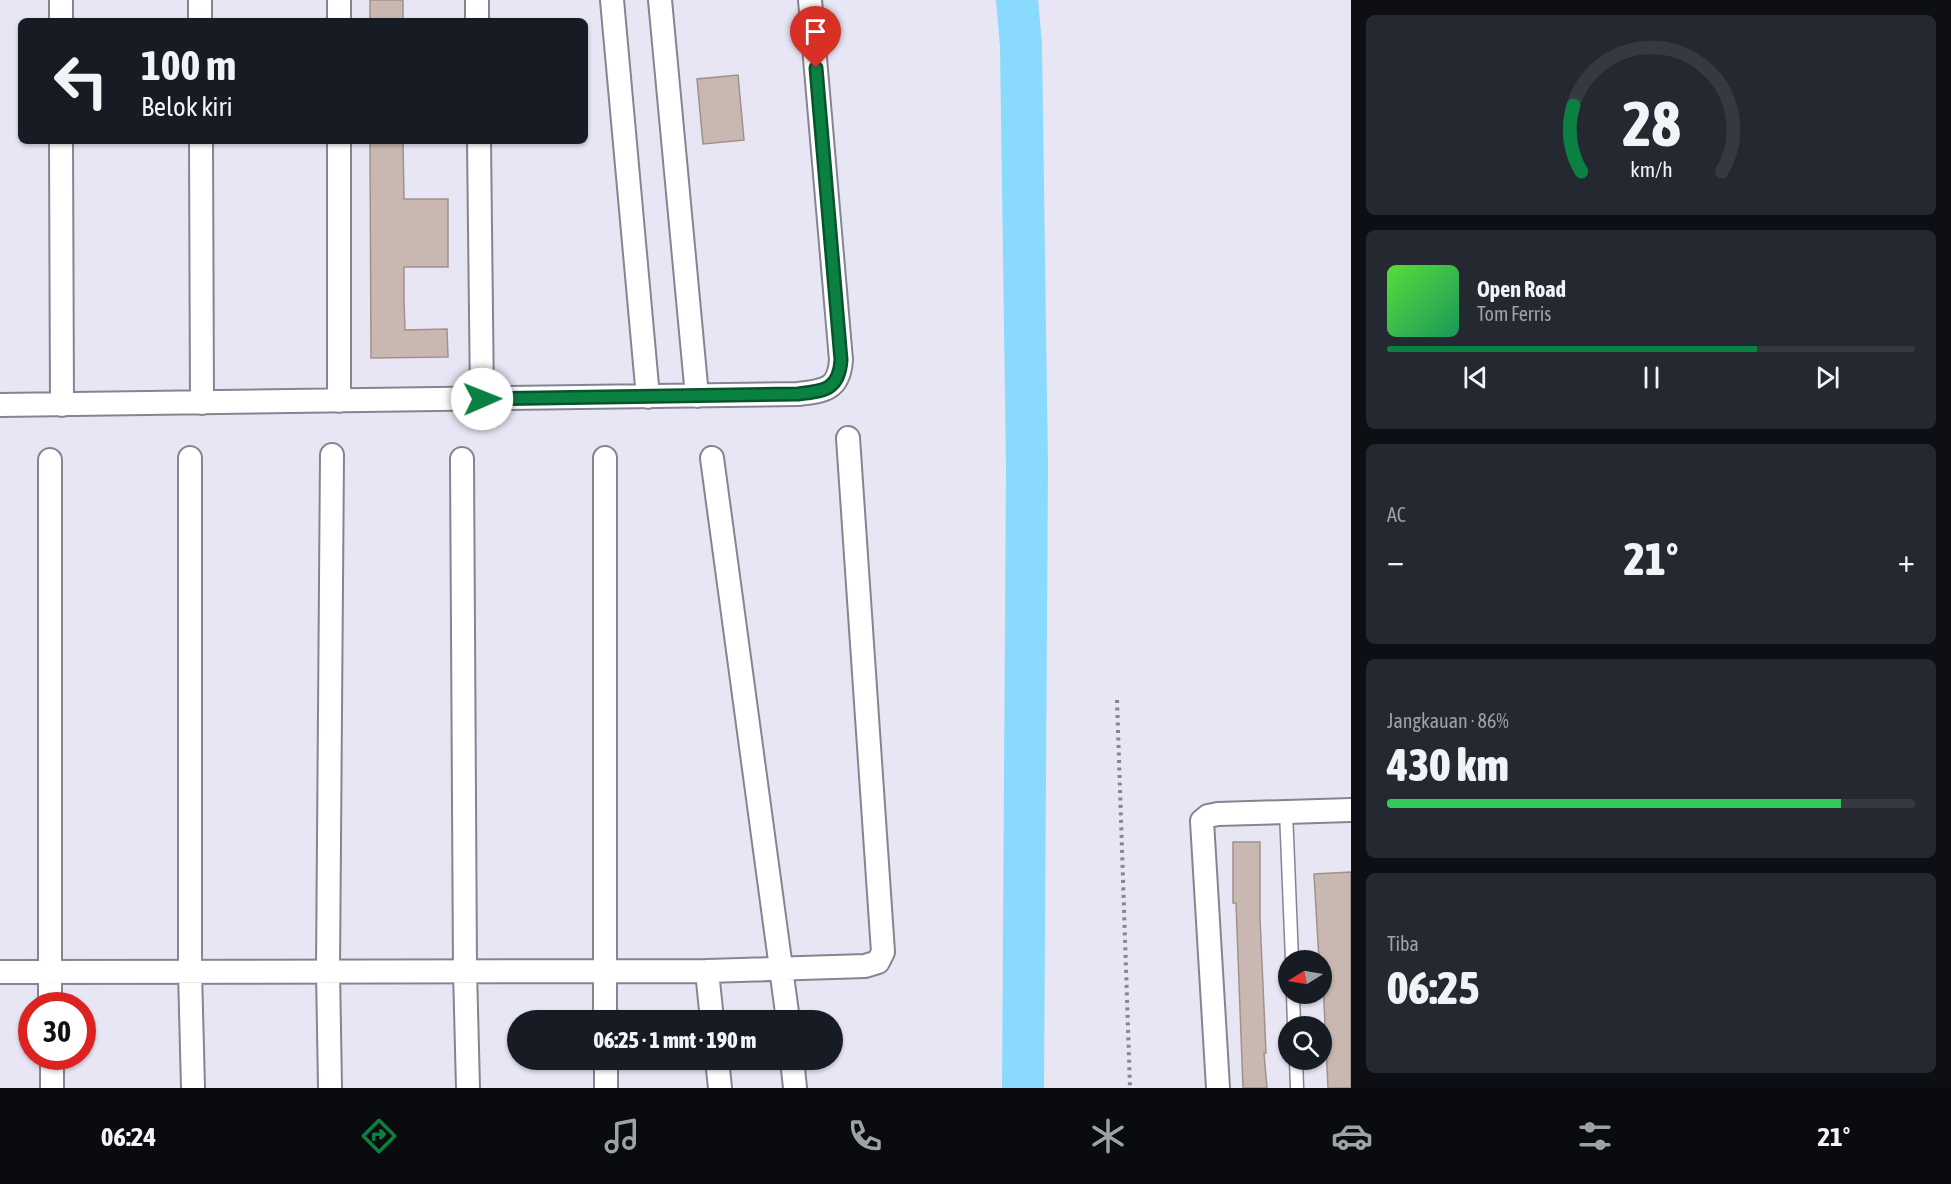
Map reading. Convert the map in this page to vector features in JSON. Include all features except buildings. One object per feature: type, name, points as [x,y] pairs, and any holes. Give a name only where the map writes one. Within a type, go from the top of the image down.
[{"type":"street","points":[[60,0],[61,18]]},
{"type":"street","points":[[200,0],[200,18]]},
{"type":"street","points":[[339,0],[339,18]]},
{"type":"street","points":[[477,0],[477,18]]},
{"type":"street","points":[[612,0],[648,397]]},
{"type":"street","points":[[660,0],[698,396]]},
{"type":"street","points":[[0,405],[698,396],[817,392],[835,384],[840,375],[841,360],[810,0]]},
{"type":"street","points":[[61,144],[62,405]]},
{"type":"street","points":[[201,144],[202,403]]},
{"type":"street","points":[[339,144],[339,401]]},
{"type":"street","points":[[478,144],[482,399]]},
{"type":"street","points":[[0,972],[707,971],[873,965],[882,959],[883,952],[848,438]]},
{"type":"street","points":[[330,1088],[328,970],[332,455]]},
{"type":"street","points":[[190,458],[190,971],[193,1088]]},
{"type":"street","points":[[605,458],[605,1010]]},
{"type":"street","points":[[712,458],[787,1010]]},
{"type":"street","points":[[462,459],[465,970],[468,1088]]},
{"type":"street","points":[[50,460],[50,992]]},
{"type":"street","points":[[1218,1088],[1202,821],[1208,816],[1218,814],[1351,810]]},
{"type":"street","points":[[707,971],[711,1010]]},
{"type":"street","points":[[52,1070],[52,1088]]},
{"type":"street","points":[[606,1070],[606,1088]]},
{"type":"street","points":[[718,1070],[720,1088]]},
{"type":"street","points":[[793,1070],[795,1088]]},
{"type":"lane","points":[[1286,811],[1292,950]]},
{"type":"lane","points":[[1296,1070],[1297,1088]]},
{"type":"path","points":[[1117,700],[1130,1088]]},
{"type":"waterway","points":[[1017,0],[1021,45],[1027,468],[1023,1088]]},
{"type":"route","points":[[482,399],[798,394],[817,392],[835,384],[840,375],[841,360],[816,68]]}]
